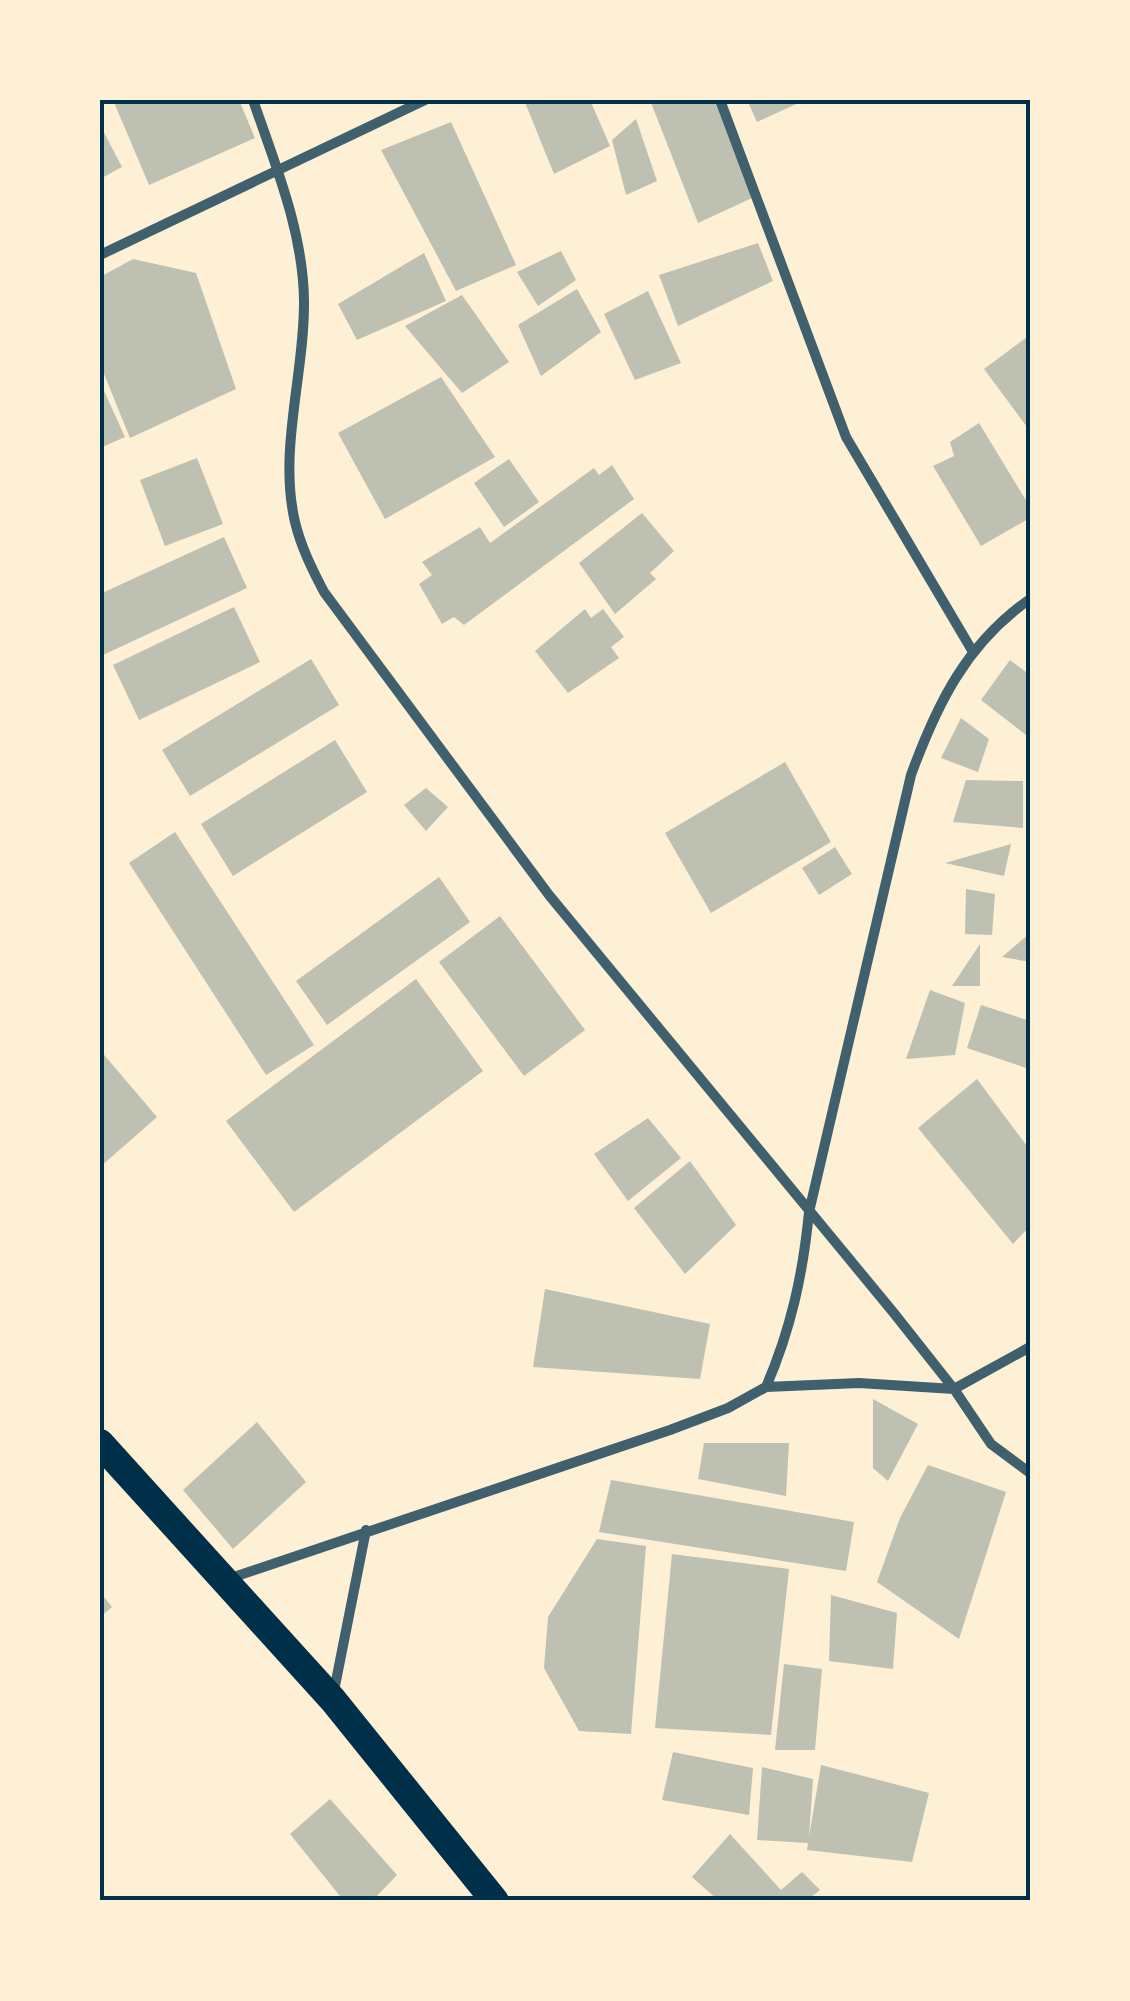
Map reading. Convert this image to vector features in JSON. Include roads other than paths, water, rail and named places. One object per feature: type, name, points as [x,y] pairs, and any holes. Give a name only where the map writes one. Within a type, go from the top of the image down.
[{"type":"highway","points":[[100,1443],[332,1700],[494,1901]]},
{"type":"street","points":[[253,100],[299,249],[304,300],[291,486],[294,520],[306,559],[324,592],[549,896],[954,1390],[991,1444],[1030,1473]]},
{"type":"street","points":[[100,254],[425,100]]},
{"type":"street","points":[[720,100],[846,437],[972,652]]},
{"type":"street","points":[[766,1387],[795,1308],[804,1268],[808,1212],[910,776],[932,717],[972,652],[988,632],[1030,599]]},
{"type":"street","points":[[222,1581],[670,1430],[728,1408],[766,1387],[859,1383],[954,1390],[1030,1347]]},
{"type":"street","points":[[332,1700],[366,1530]]}]
